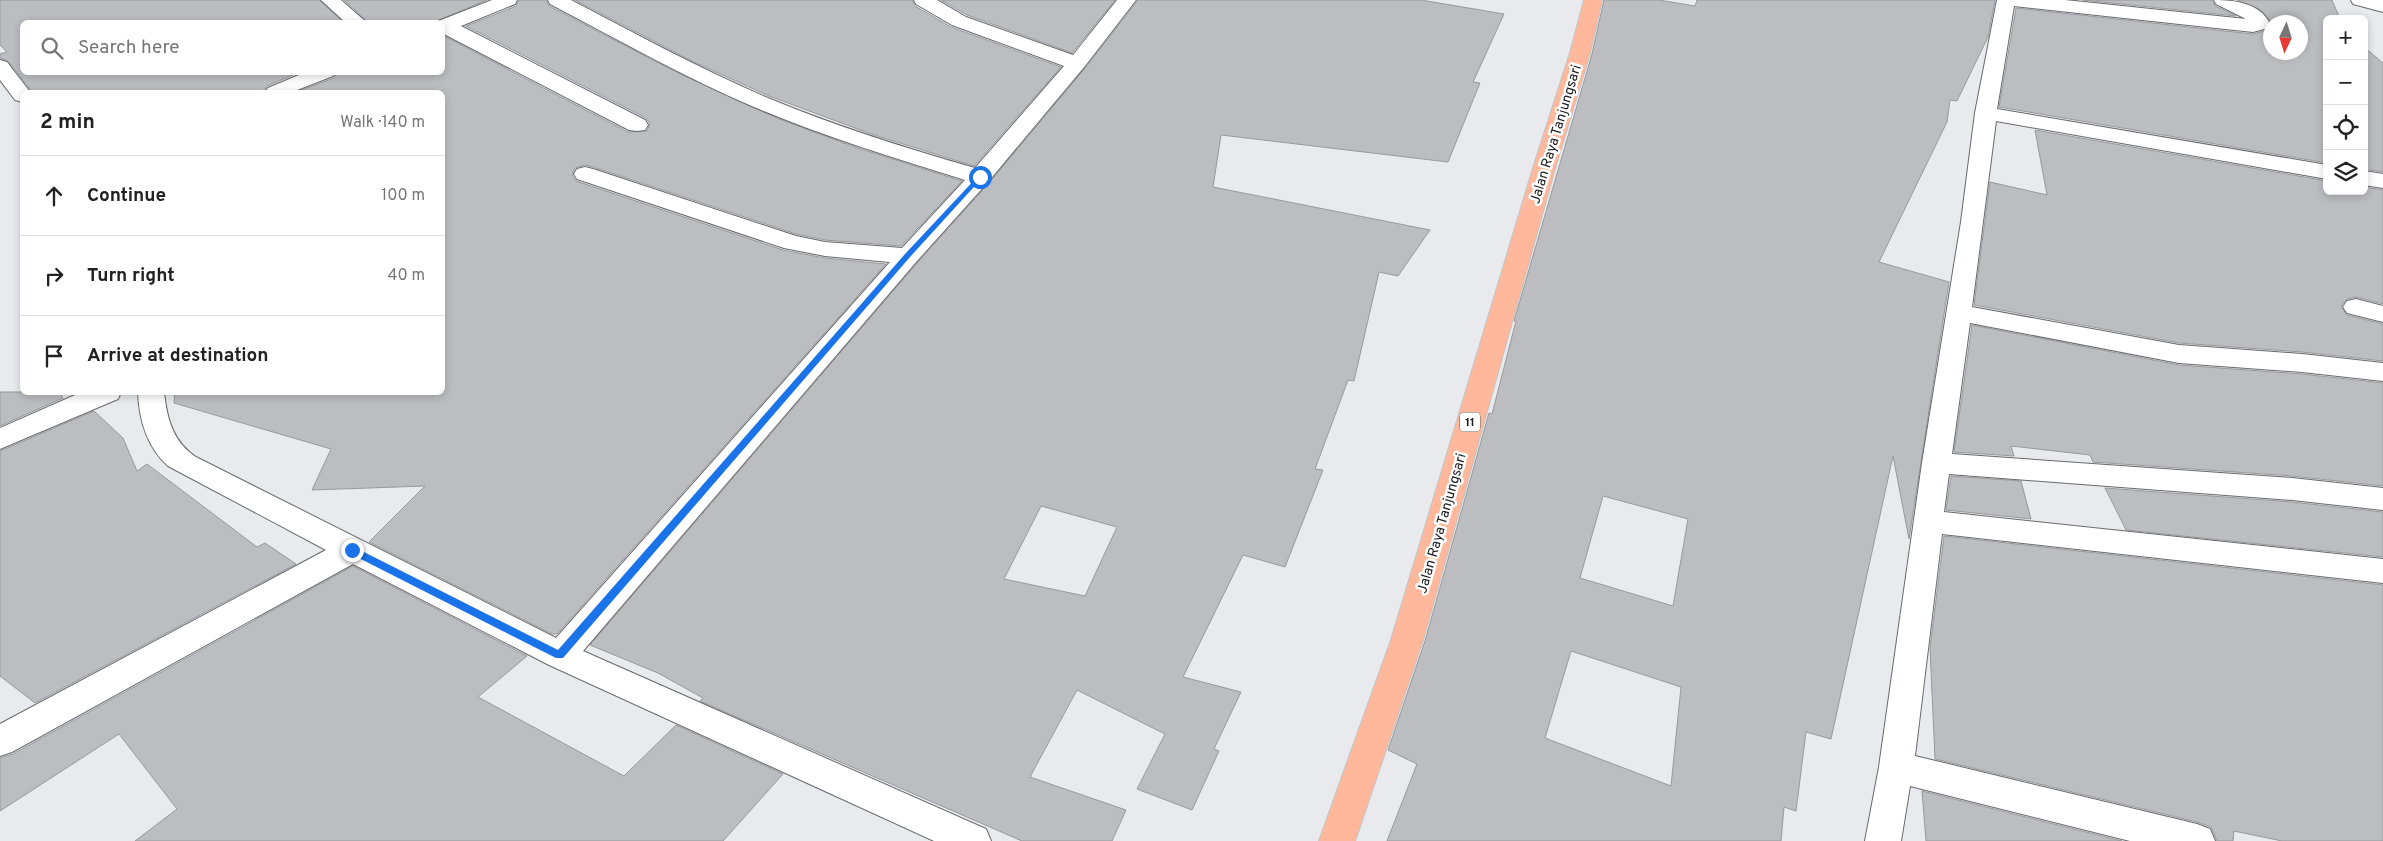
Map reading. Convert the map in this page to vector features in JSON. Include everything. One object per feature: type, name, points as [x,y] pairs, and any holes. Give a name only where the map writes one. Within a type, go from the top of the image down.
[{"type":"highway","name":"Jalan Raya Tanjungsari","points":[[1337,841],[1407,640],[1539,184],[1580,53],[1593,0]]},
{"type":"street","points":[[330,0],[354,20]]},
{"type":"street","points":[[556,0],[706,77],[761,102],[860,141],[980,177]]},
{"type":"street","points":[[923,0],[958,21],[1063,60],[1078,62]]},
{"type":"street","points":[[560,655],[908,256],[980,177],[1078,62],[1127,0]]},
{"type":"street","points":[[1882,841],[1896,767],[1928,521],[1986,113],[2006,0]]},
{"type":"street","points":[[2013,0],[2253,26],[2261,24],[2258,18],[2223,0]]},
{"type":"street","points":[[2360,0],[2383,6]]},
{"type":"street","points":[[445,27],[495,2]]},
{"type":"street","points":[[445,28],[638,125]]},
{"type":"street","points":[[3,74],[20,94]]},
{"type":"street","points":[[280,90],[318,75]]},
{"type":"street","points":[[1986,113],[2323,171]]},
{"type":"street","points":[[585,174],[792,243],[825,249],[908,256]]},
{"type":"street","points":[[2368,179],[2383,181]]},
{"type":"street","points":[[2356,307],[2383,314]]},
{"type":"street","points":[[1959,313],[2179,354],[2302,363],[2383,372]]},
{"type":"street","points":[[0,439],[101,395]]},
{"type":"street","points":[[151,395],[152,409],[159,431],[167,446],[178,459],[352,550],[560,655],[972,841]]},
{"type":"street","points":[[1936,463],[2292,489],[2383,500]]},
{"type":"street","points":[[1928,521],[2383,571]]},
{"type":"street","points":[[0,741],[352,550]]},
{"type":"street","points":[[1896,767],[2196,841]]},
{"type":"building","points":[[0,0],[319,0],[341,20],[20,20],[20,75],[293,75],[267,86],[264,90],[30,90],[8,61],[0,58],[0,54],[7,52],[0,45]]},
{"type":"building","points":[[344,0],[487,0],[439,20],[366,20]]},
{"type":"building","points":[[519,0],[546,0],[549,6],[676,72],[779,119],[858,148],[962,181],[901,246],[825,240],[796,234],[593,167],[585,165],[575,168],[572,175],[576,181],[783,250],[825,258],[886,264],[557,634],[552,634],[369,542],[425,486],[312,490],[331,449],[174,403],[175,395],[445,395],[445,90],[301,90],[334,78],[336,75],[445,75],[445,37],[628,132],[647,131],[650,124],[646,118],[466,26],[516,6]]},
{"type":"building","points":[[575,0],[912,0],[915,6],[951,27],[1061,67],[974,166],[871,134],[769,96],[694,62]]},
{"type":"building","points":[[941,0],[1115,0],[1072,53],[967,15]]},
{"type":"building","points":[[1138,0],[1421,0],[1504,14],[1473,82],[1480,83],[1448,162],[1221,135],[1213,187],[1430,230],[1398,276],[1379,272],[1354,381],[1348,380],[1315,469],[1323,470],[1285,567],[1243,555],[1183,677],[1241,692],[1214,749],[1219,751],[1192,810],[1137,789],[1165,734],[1077,690],[1030,777],[1126,810],[1112,841],[1022,841],[700,701],[703,698],[658,673],[590,645],[918,262],[989,183],[1086,67]],"holes":[[[1041,506],[1117,527],[1085,596],[1004,579]]]},
{"type":"building","points":[[1604,0],[1659,0],[1695,6],[1697,0],[1995,0],[1988,37],[1957,101],[1950,100],[1947,122],[1879,262],[1949,282],[1909,539],[1893,456],[1831,739],[1806,732],[1796,811],[1784,807],[1781,841],[1387,841],[1417,764],[1388,750],[1425,641],[1489,413],[1492,414],[1516,321],[1514,321],[1592,54]],"holes":[[[1603,496],[1688,519],[1673,606],[1580,578]],[[1571,651],[1681,687],[1671,786],[1545,738]]]},
{"type":"building","points":[[2083,0],[2212,0],[2215,6],[2236,16]]},
{"type":"building","points":[[2237,0],[2332,0],[2338,15],[2323,15],[2323,162],[1999,107],[2016,8],[2253,34],[2263,31],[2263,60],[2308,60],[2308,15],[2265,15],[2261,10]]},
{"type":"building","points":[[2368,50],[2383,63],[2383,172],[2368,170]]},
{"type":"building","points":[[2035,130],[2323,180],[2323,195],[2368,195],[2368,188],[2383,190],[2383,304],[2356,297],[2347,299],[2341,306],[2347,315],[2383,324],[2383,361],[2302,352],[2179,343],[1974,305],[1990,182],[2047,195]]},
{"type":"building","points":[[1972,325],[2179,365],[2302,374],[2383,383],[2383,486],[2292,476],[2093,462],[2090,455],[2011,446],[2014,456],[1954,452]]},
{"type":"building","points":[[0,392],[20,392],[20,395],[61,395],[63,398],[0,426]]},
{"type":"building","points":[[94,411],[123,438],[137,471],[147,464],[257,547],[265,543],[296,564],[35,703],[0,676],[0,451]]},
{"type":"building","points":[[1951,476],[2021,481],[2031,519],[1946,510]]},
{"type":"building","points":[[2105,488],[2292,502],[2383,512],[2383,557],[2126,530]]},
{"type":"building","points":[[1944,536],[2383,585],[2383,841],[2282,841],[2234,831],[2233,841],[2217,841],[2211,827],[2197,822],[1935,759],[1930,648]]},
{"type":"building","points":[[353,566],[527,656],[478,697],[624,776],[676,725],[783,774],[723,841],[135,841],[177,809],[119,734],[0,811],[0,758],[13,754]]},
{"type":"building","points":[[1922,791],[2122,841],[1926,841]]},
{"type":"route","points":[[352,550],[560,655],[908,256],[980,177]]}]
